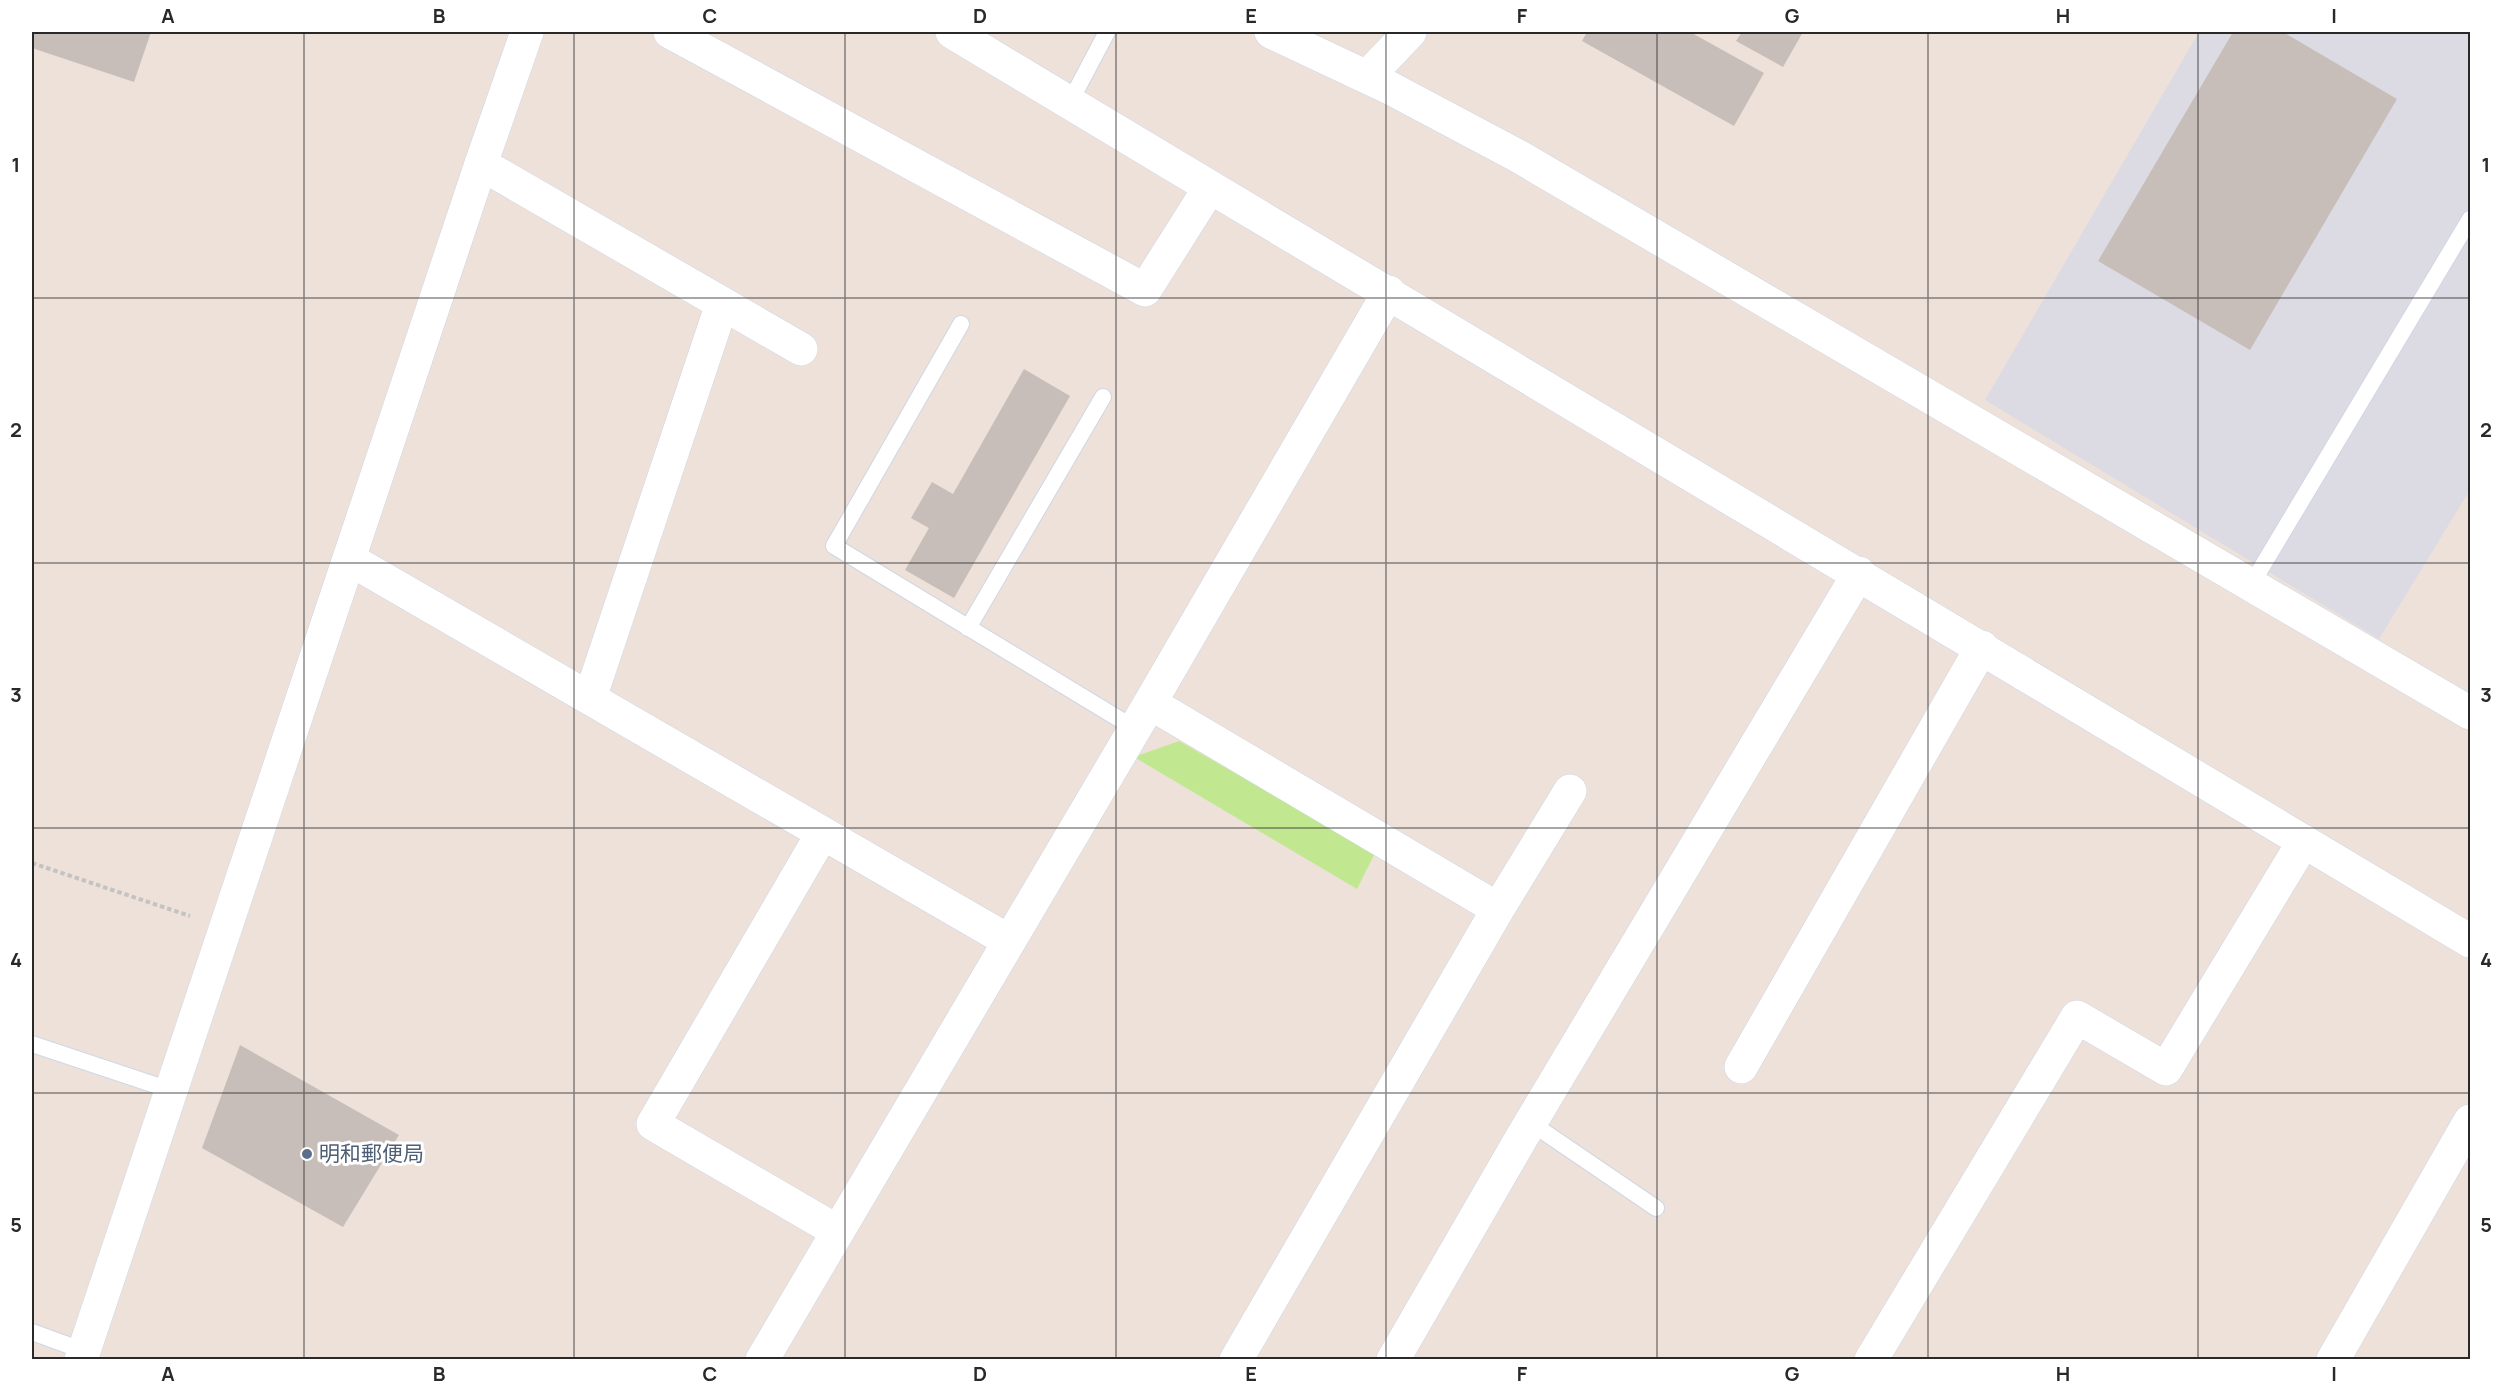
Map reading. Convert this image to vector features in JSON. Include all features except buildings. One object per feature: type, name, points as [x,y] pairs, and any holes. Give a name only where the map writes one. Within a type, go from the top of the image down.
[{"type":"street","points":[[83,1355],[527,32]]},
{"type":"street","points":[[670,32],[1145,290],[1210,187]]},
{"type":"street","points":[[952,32],[1389,291],[2470,941]]},
{"type":"street","points":[[1271,32],[1367,77],[1518,156],[2470,713]]},
{"type":"street","points":[[1367,77],[1410,32]]},
{"type":"street","points":[[481,164],[801,349]]},
{"type":"street","points":[[762,1359],[1142,716],[1389,291]]},
{"type":"street","points":[[590,698],[722,304]]},
{"type":"street","points":[[349,559],[1009,941]]},
{"type":"street","points":[[1393,1359],[1859,573]]},
{"type":"street","points":[[1741,1067],[1982,647]]},
{"type":"street","points":[[1142,716],[1498,909]]},
{"type":"street","points":[[1236,1359],[1498,909],[1570,791]]},
{"type":"street","points":[[822,834],[653,1124],[837,1231]]},
{"type":"street","points":[[1871,1359],[2076,1017],[2166,1069],[2304,841]]},
{"type":"street","points":[[2333,1359],[2470,1121]]},
{"type":"lane","points":[[1070,102],[1107,32]]},
{"type":"lane","points":[[2250,585],[2470,219]]},
{"type":"lane","points":[[961,324],[834,546],[968,628],[1142,716]]},
{"type":"lane","points":[[968,628],[1103,397]]},
{"type":"lane","points":[[32,1044],[173,1091]]},
{"type":"lane","points":[[1531,1123],[1656,1208]]},
{"type":"lane","points":[[32,1332],[83,1355]]},
{"type":"path","points":[[32,863],[226,927]]},
{"type":"shaded area","points":[[2199,32],[2470,32],[2470,490],[2379,639],[1985,400]]},
{"type":"green space","points":[[1179,741],[1375,853],[1357,889],[1134,757]]},
{"type":"place","name":"明和郵便局","points":[[307,1154]]}]
